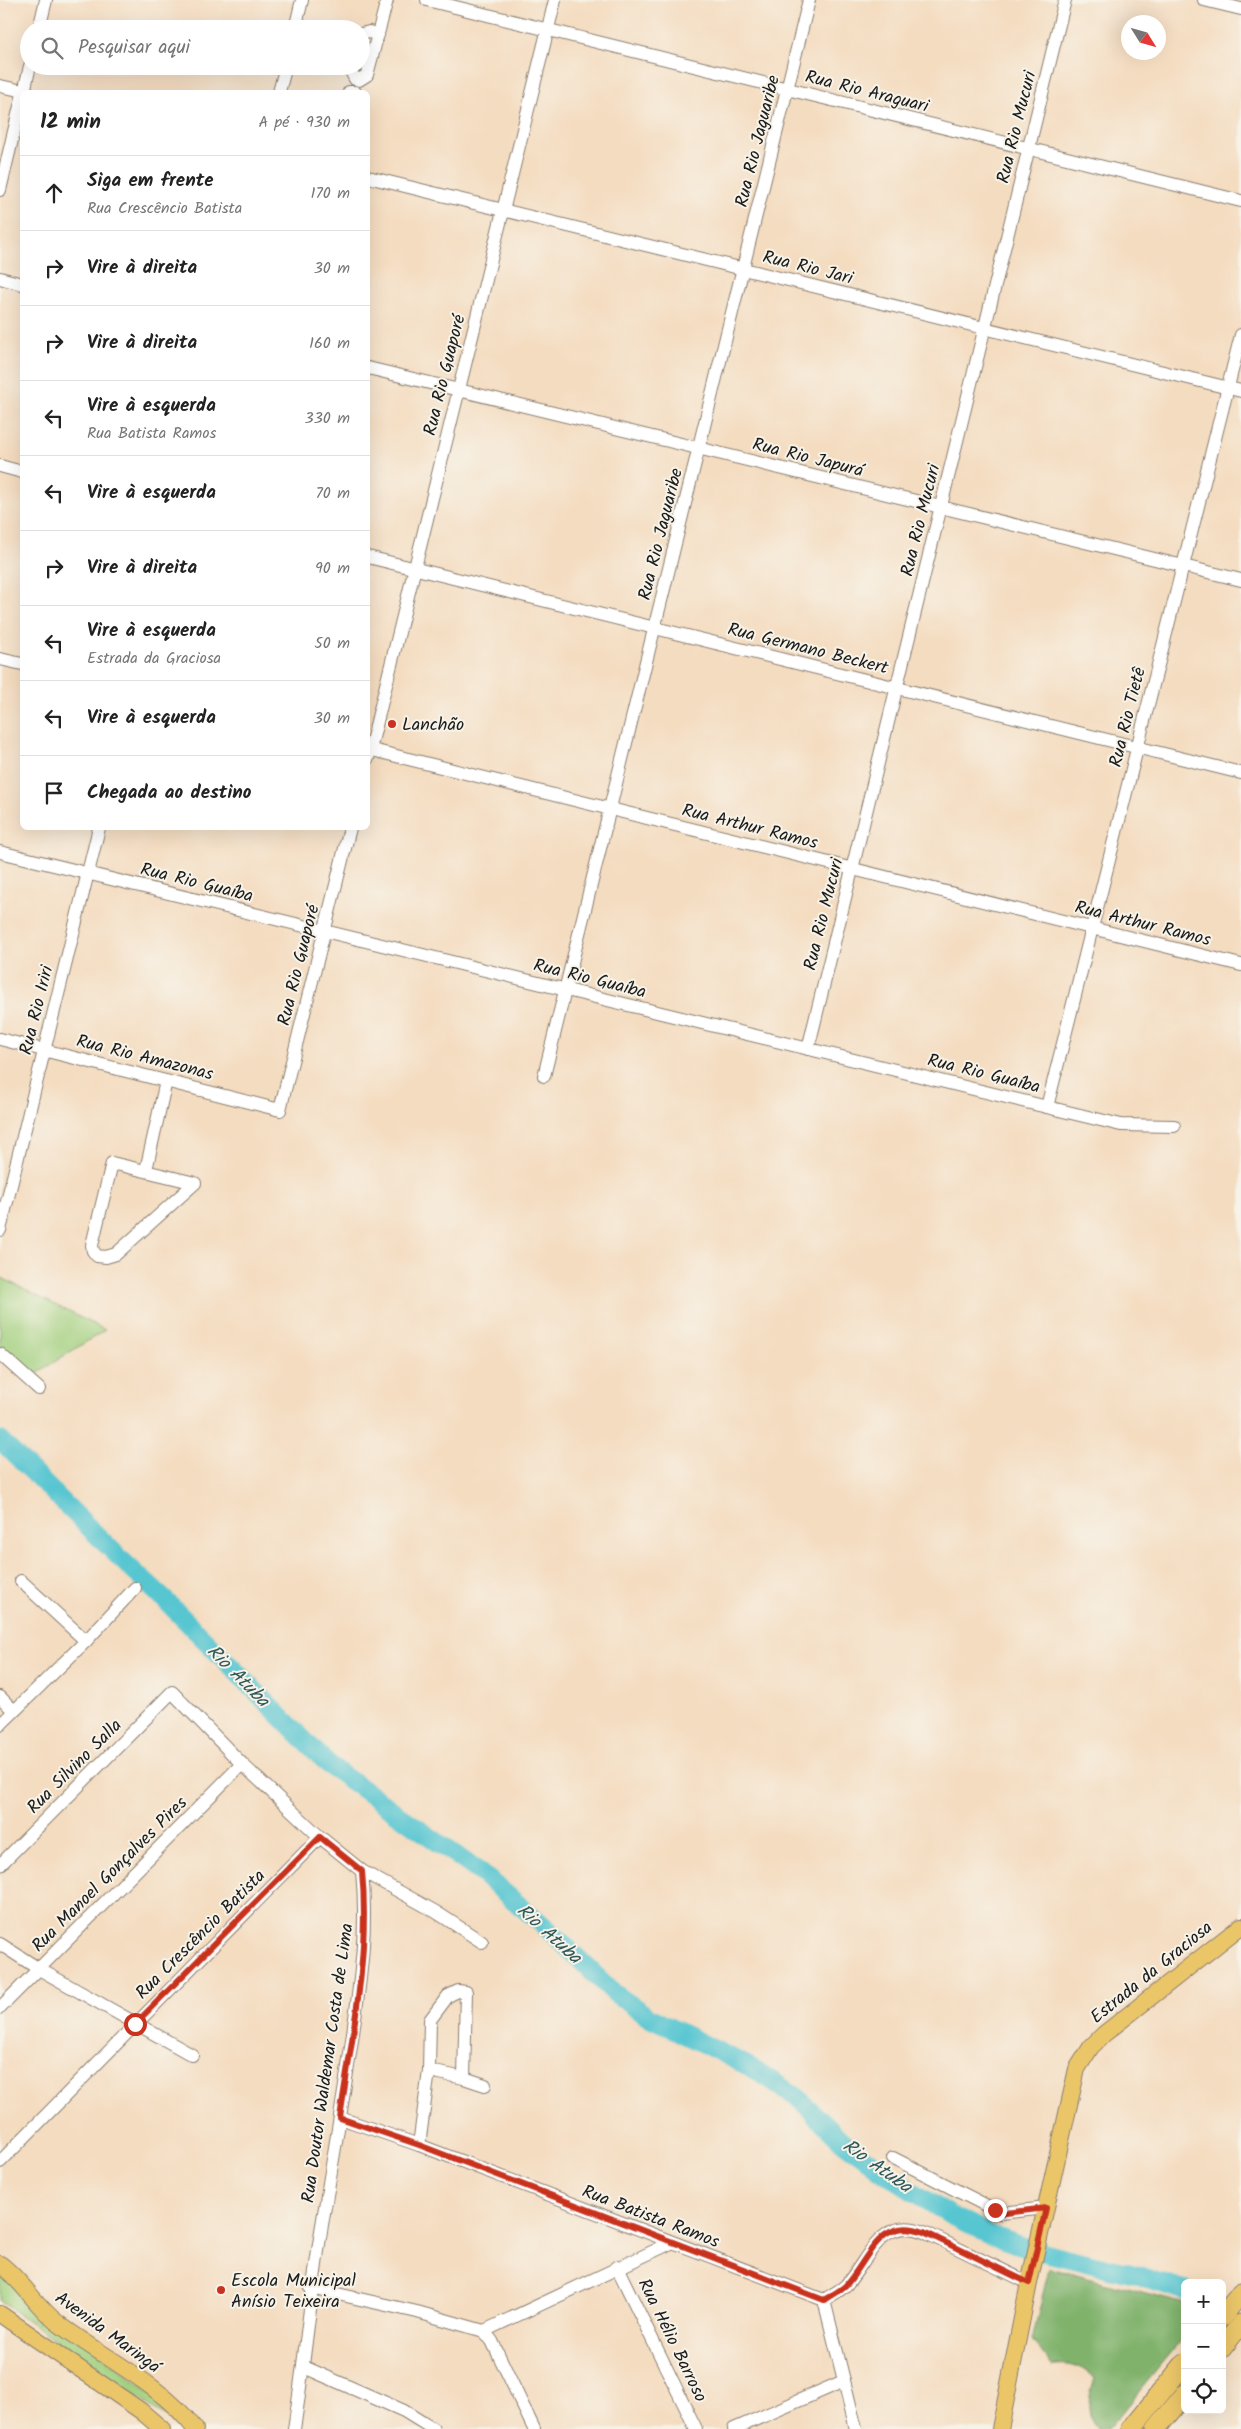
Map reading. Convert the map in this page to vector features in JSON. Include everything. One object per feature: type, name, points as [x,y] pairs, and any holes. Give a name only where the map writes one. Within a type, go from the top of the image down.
[{"type":"highway","points":[[1226,2311],[1241,2293]]},
{"type":"highway","points":[[1131,2429],[1181,2368]]},
{"type":"highway","points":[[1124,2429],[1160,2393]]},
{"type":"highway","points":[[1158,2429],[1180,2400]]},
{"type":"main road","name":"Estrada da Graciosa","points":[[1000,2429],[1074,2077],[1083,2059],[1118,2021],[1241,1926]]},
{"type":"main road","name":"Avenida Maringá","points":[[0,2264],[18,2278],[40,2307],[58,2323],[168,2400],[195,2429]]},
{"type":"main road","points":[[0,2314],[141,2411],[162,2429]]},
{"type":"street","points":[[41,20],[46,0]]},
{"type":"street","points":[[297,20],[302,0]]},
{"type":"street","points":[[370,67],[387,0]]},
{"type":"street","name":"Rua Rio Araguari","points":[[427,0],[1241,201]]},
{"type":"street","name":"Rua Rio Guaporé","points":[[370,745],[555,0]]},
{"type":"street","name":"Rua Rio Jaguaribe","points":[[544,1076],[809,0]]},
{"type":"street","name":"Rua Rio Mucuri","points":[[808,1049],[1065,0]]},
{"type":"street","points":[[1204,0],[1241,9]]},
{"type":"street","points":[[370,32],[378,35]]},
{"type":"street","points":[[25,90],[28,75]]},
{"type":"street","points":[[280,90],[284,75]]},
{"type":"street","points":[[352,75],[355,79],[359,80],[368,75]]},
{"type":"street","points":[[0,86],[20,93]]},
{"type":"street","points":[[0,190],[20,110]]},
{"type":"street","name":"Rua Rio Jari","points":[[370,177],[1241,391]]},
{"type":"street","points":[[0,278],[20,283]]},
{"type":"street","name":"Rua Rio Tietê","points":[[1047,1107],[1241,335]]},
{"type":"street","name":"Rua Rio Japurá","points":[[370,368],[1241,580]]},
{"type":"street","points":[[0,466],[20,471]]},
{"type":"street","name":"Rua Germano Beckert","points":[[370,558],[1241,773]]},
{"type":"street","points":[[0,659],[20,664]]},
{"type":"street","name":"Rua Arthur Ramos","points":[[370,753],[610,809],[1241,965]]},
{"type":"street","name":"Rua Rio Iriri","points":[[0,1230],[99,830]]},
{"type":"street","name":"Rua Rio Guaporé","points":[[280,1110],[350,830]]},
{"type":"street","name":"Rua Rio Guaíba","points":[[0,852],[1121,1125],[1174,1126]]},
{"type":"street","name":"Rua Rio Amazonas","points":[[0,1039],[280,1110]]},
{"type":"street","points":[[146,1170],[166,1081]]},
{"type":"street","points":[[112,1163],[146,1170],[195,1183],[152,1220],[125,1249],[106,1257],[97,1256],[93,1251],[92,1245],[112,1163]]},
{"type":"street","points":[[0,1354],[39,1389]]},
{"type":"street","points":[[21,1582],[86,1641]]},
{"type":"street","points":[[0,1725],[86,1641],[135,1588]]},
{"type":"street","name":"Rua Silvino Salla","points":[[0,1864],[172,1692],[242,1764]]},
{"type":"street","points":[[0,1696],[14,1711]]},
{"type":"street","points":[[242,1764],[320,1837],[362,1871],[436,1912],[482,1942]]},
{"type":"street","name":"Rua Manoel Gonçalves Pires","points":[[0,2008],[242,1764]]},
{"type":"street","name":"Rua Crescêncio Batista","points":[[0,2162],[320,1837]]},
{"type":"street","name":"Rua Doutor Waldemar Costa de Lima","points":[[294,2429],[304,2367],[311,2288],[340,2118],[363,1962],[366,1906],[362,1871]]},
{"type":"street","points":[[0,1944],[39,1969],[192,2055]]},
{"type":"street","points":[[419,2145],[429,2071],[430,2020],[448,1996],[458,1991],[466,1992],[464,2078]]},
{"type":"street","points":[[429,2071],[464,2078],[484,2085]]},
{"type":"street","name":"Rua Batista Ramos","points":[[340,2118],[419,2145],[824,2300]]},
{"type":"street","points":[[893,2158],[1001,2212],[1046,2208]]},
{"type":"street","points":[[856,2429],[824,2300],[845,2285],[884,2235],[898,2229],[909,2228],[924,2232],[1031,2276]]},
{"type":"street","points":[[484,2331],[617,2266],[671,2242]]},
{"type":"street","name":"Rua Hélio Barroso","points":[[617,2266],[696,2429]]},
{"type":"street","points":[[311,2288],[417,2312],[484,2331],[492,2340],[534,2429]]},
{"type":"street","points":[[304,2367],[404,2411],[433,2429]]},
{"type":"street","points":[[734,2429],[844,2380]]},
{"type":"green space","points":[[0,1277],[105,1330],[32,1376],[0,1347]]},
{"type":"green space","points":[[1049,2268],[1181,2302],[1181,2341],[1108,2429],[1098,2429],[1090,2417],[1089,2404],[1095,2377],[1074,2366],[1051,2366],[1032,2340]]},
{"type":"green space","points":[[2,2274],[164,2405],[187,2429],[179,2429],[174,2423],[0,2301],[0,2277]]},
{"type":"waterway","name":"Rio Atuba","points":[[0,1440],[166,1601],[330,1766],[481,1873],[549,1930],[614,1993],[649,2017],[754,2069],[797,2097],[842,2141],[892,2178],[951,2216],[996,2237],[1035,2250],[1141,2276],[1181,2290]]},
{"type":"place","name":"Lanchão","points":[[392,724]]},
{"type":"place","name":"Escola Municipal Anísio Teixeira","points":[[221,2290]]},
{"type":"route","points":[[135,2024],[320,1837],[362,1871],[366,1906],[363,1962],[340,2118],[419,2145],[824,2300],[845,2285],[884,2235],[892,2230],[909,2228],[924,2232],[1029,2283],[1046,2208],[1006,2213],[995,2210]]}]
